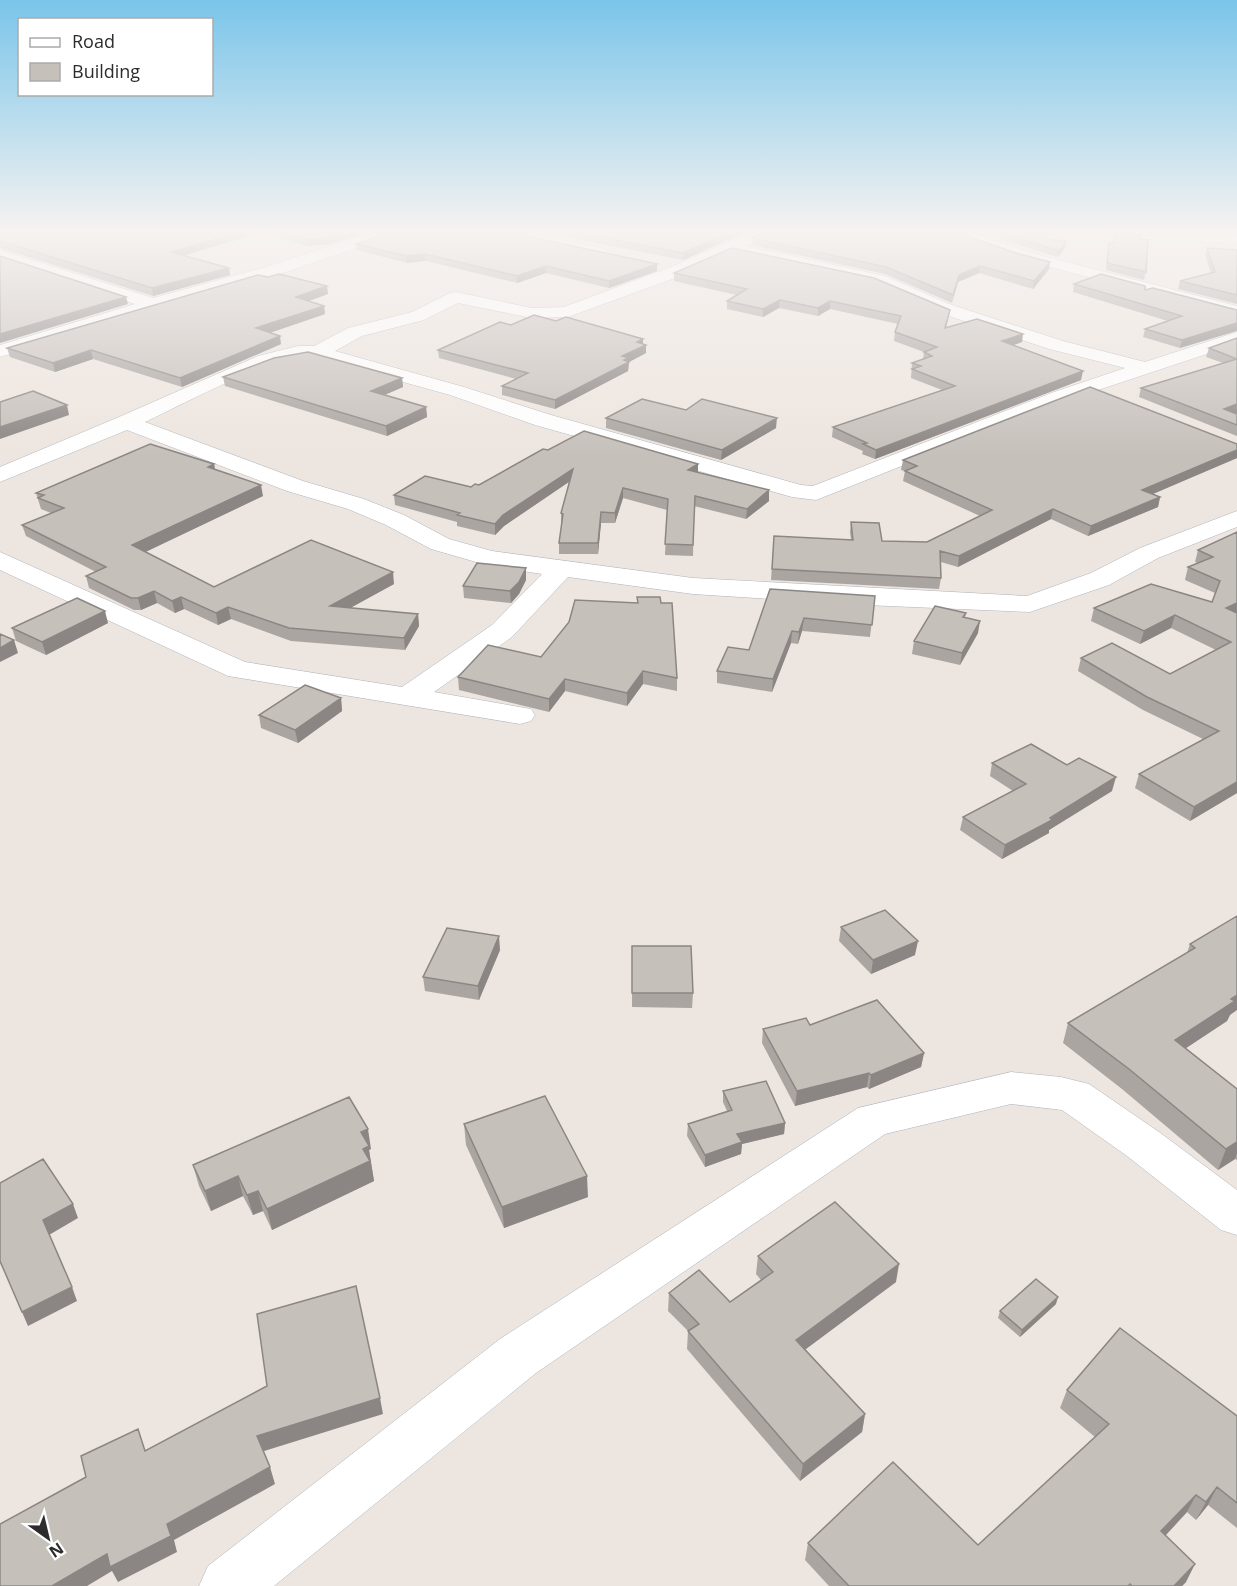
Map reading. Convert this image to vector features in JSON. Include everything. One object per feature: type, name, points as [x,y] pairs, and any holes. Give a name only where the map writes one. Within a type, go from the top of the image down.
[{"type":"street","points":[[0,351],[143,307]]},
{"type":"street","points":[[318,352],[355,332],[418,316],[436,307]]},
{"type":"street","points":[[497,307],[514,311],[556,314],[577,307]]},
{"type":"street","points":[[941,307],[1045,342],[1147,368]]},
{"type":"street","points":[[1222,307],[1237,311]]},
{"type":"street","points":[[0,475],[127,422],[265,360],[297,352],[318,352],[457,391],[543,420],[800,492],[816,493],[1089,387],[1237,338]]},
{"type":"street","points":[[1089,387],[1121,400]]},
{"type":"street","points":[[127,422],[295,486],[366,508],[395,520],[440,544],[490,558],[693,586],[865,597],[1030,604],[1100,579],[1149,553],[1237,518]]},
{"type":"street","points":[[0,560],[238,670],[520,715]]},
{"type":"street","points":[[408,697],[502,631],[562,568]]},
{"type":"street","points":[[228,1586],[518,1356],[873,1120],[1011,1088],[1074,1096],[1135,1138],[1237,1216]]},
{"type":"building","points":[[0,307],[92,307],[0,334]]},
{"type":"building","points":[[148,307],[321,307],[256,328],[280,336],[180,378],[91,350],[53,363],[7,348]]},
{"type":"building","points":[[858,307],[943,307],[950,310],[945,328],[977,319],[1023,334],[1002,341],[1083,371],[876,450],[863,444],[867,443],[833,427],[955,386],[912,369],[921,366],[912,363],[932,356],[924,352],[937,347],[895,332],[901,316]]},
{"type":"building","points":[[1152,307],[1226,307],[1237,310],[1237,323],[1182,340],[1145,329],[1182,316]]},
{"type":"building","points":[[534,315],[556,321],[566,317],[643,339],[637,342],[646,345],[622,356],[629,358],[624,360],[629,362],[555,400],[502,386],[528,373],[438,350],[500,322],[511,325]]},
{"type":"building","points":[[1237,338],[1237,359],[1209,348]]},
{"type":"building","points":[[308,352],[402,378],[371,391],[426,407],[386,426],[223,377],[274,358]]},
{"type":"building","points":[[1237,359],[1237,404],[1224,409],[1237,414],[1237,425],[1141,388]]},
{"type":"building","points":[[1090,387],[1237,444],[1237,450],[1142,490],[1160,497],[1091,526],[1053,509],[959,556],[940,551],[941,578],[772,569],[774,536],[853,540],[851,522],[879,523],[882,541],[927,542],[992,510],[905,471],[917,466],[903,460]]},
{"type":"building","points":[[33,391],[67,405],[0,427],[0,402]]},
{"type":"building","points":[[642,399],[686,410],[702,399],[777,418],[722,450],[606,418]]},
{"type":"building","points":[[584,431],[698,464],[688,470],[769,490],[747,509],[695,496],[693,545],[665,544],[668,499],[623,488],[615,513],[601,512],[598,543],[559,543],[563,514],[561,513],[573,469],[503,515],[495,524],[457,515],[460,513],[394,495],[425,476],[471,487],[475,484],[479,485],[543,449],[548,450]]},
{"type":"building","points":[[150,444],[214,464],[208,467],[261,485],[132,545],[214,587],[311,540],[393,572],[330,606],[418,614],[404,638],[289,628],[228,607],[216,613],[181,597],[172,601],[154,591],[138,598],[131,598],[86,576],[106,567],[22,525],[64,508],[38,498],[44,495],[36,493]]},
{"type":"building","points":[[1237,532],[1237,603],[1226,608],[1237,613],[1237,782],[1194,807],[1139,774],[1219,731],[1147,697],[1081,658],[1112,643],[1170,674],[1231,642],[1175,615],[1144,631],[1094,608],[1151,584],[1212,602],[1220,581],[1188,567],[1213,557],[1198,550]]},
{"type":"building","points":[[477,563],[526,568],[519,582],[510,591],[463,586]]},
{"type":"building","points":[[770,589],[875,596],[872,625],[804,618],[799,632],[792,631],[773,679],[717,671],[728,647],[749,650]]},
{"type":"building","points":[[637,597],[660,597],[661,603],[672,603],[677,678],[643,671],[627,693],[565,679],[549,699],[458,677],[488,645],[541,657],[569,622],[575,600],[638,603]]},
{"type":"building","points":[[77,598],[105,611],[42,642],[12,628]]},
{"type":"building","points":[[935,606],[966,613],[963,617],[980,621],[962,653],[914,641]]},
{"type":"building","points":[[0,634],[14,640],[0,648]]},
{"type":"building","points":[[305,685],[341,698],[295,730],[259,715]]},
{"type":"building","points":[[1031,744],[1067,765],[1079,758],[1116,777],[1050,818],[1052,820],[1005,845],[963,817],[1026,784],[992,763]]},
{"type":"building","points":[[885,910],[918,941],[873,960],[841,927]]},
{"type":"building","points":[[1237,916],[1237,995],[1231,999],[1235,1001],[1175,1040],[1237,1089],[1237,1142],[1226,1149],[1129,1069],[1068,1023],[1195,948],[1190,944]]},
{"type":"building","points":[[447,928],[499,936],[478,986],[423,977]]},
{"type":"building","points":[[632,946],[691,946],[693,993],[632,993]]},
{"type":"building","points":[[877,1000],[924,1053],[871,1075],[869,1073],[797,1091],[763,1029],[806,1018],[810,1025]]},
{"type":"building","points":[[766,1081],[785,1123],[737,1134],[742,1142],[705,1155],[688,1124],[732,1110],[723,1091]]},
{"type":"building","points":[[545,1096],[587,1176],[502,1207],[464,1124]]},
{"type":"building","points":[[349,1097],[368,1129],[361,1132],[369,1146],[363,1149],[370,1161],[267,1209],[258,1191],[247,1195],[238,1176],[205,1191],[193,1165]]},
{"type":"building","points":[[43,1159],[73,1204],[43,1220],[72,1287],[22,1312],[0,1261],[0,1183]]},
{"type":"building","points":[[835,1202],[899,1264],[796,1340],[865,1414],[803,1464],[688,1331],[699,1324],[669,1293],[699,1270],[730,1302],[773,1272],[758,1256]]},
{"type":"building","points":[[1036,1279],[1058,1297],[1022,1330],[1000,1311]]},
{"type":"building","points":[[356,1286],[380,1398],[257,1436],[270,1467],[167,1524],[171,1536],[110,1567],[107,1554],[52,1586],[0,1586],[0,1524],[86,1477],[81,1456],[138,1429],[145,1451],[267,1386],[257,1314]]},
{"type":"building","points":[[1120,1328],[1237,1416],[1237,1503],[1217,1487],[1206,1502],[1196,1495],[1161,1531],[1195,1564],[1174,1586],[1132,1586],[1130,1584],[1128,1586],[849,1586],[808,1543],[893,1462],[978,1545],[1109,1424],[1067,1390]]}]
